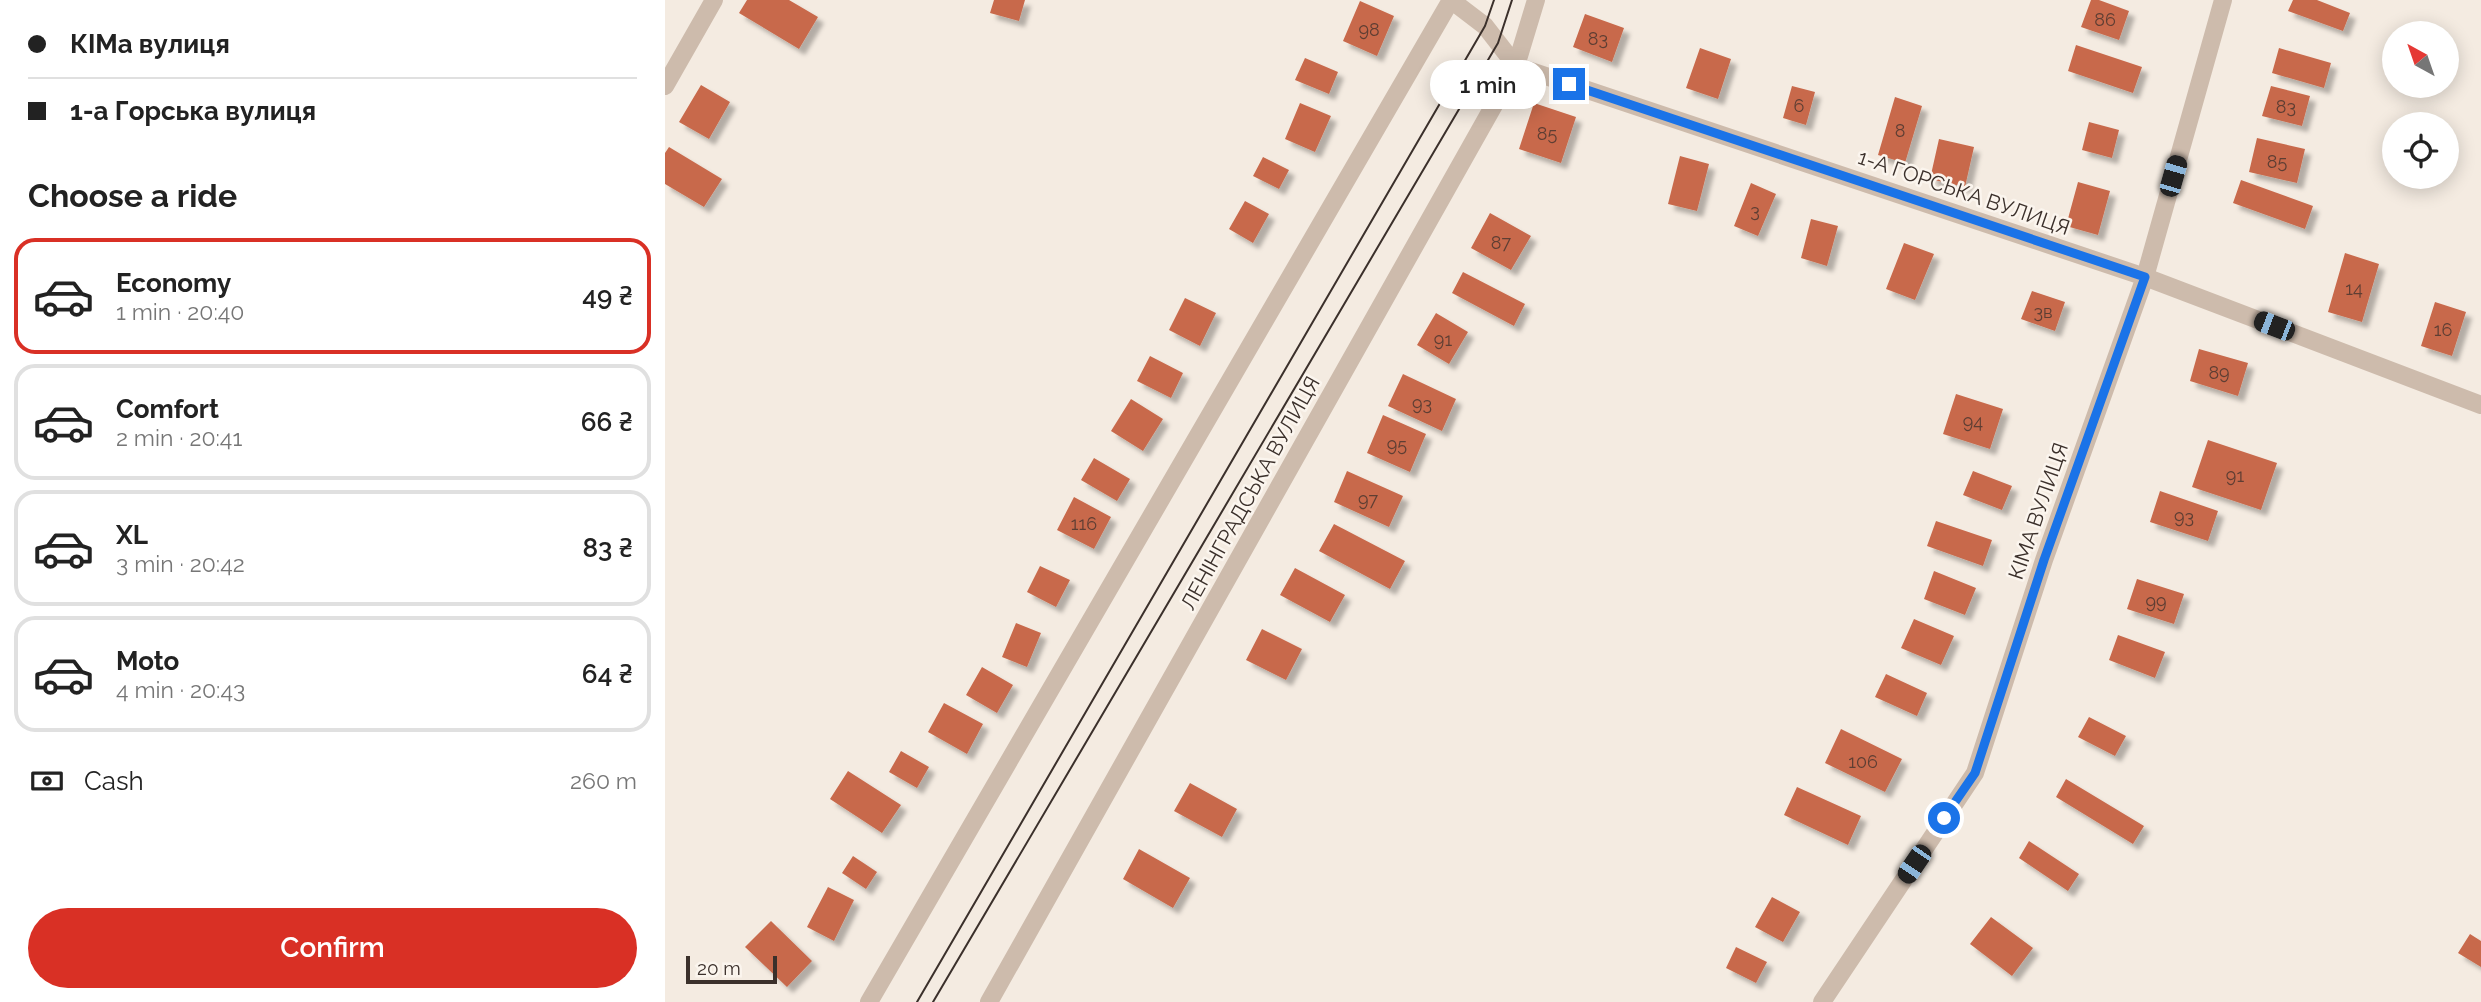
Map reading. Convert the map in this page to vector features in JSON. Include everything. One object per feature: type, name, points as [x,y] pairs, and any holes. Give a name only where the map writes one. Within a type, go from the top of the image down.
[{"type":"street","points":[[665,86],[714,0]]},
{"type":"street","points":[[869,1002],[1451,0],[1485,26],[1516,66]]},
{"type":"street","name":"ЛЕНІНГРАДСЬКА ВУЛИЦЯ","points":[[989,1002],[1516,66],[1536,0]]},
{"type":"street","name":"КІМА ВУЛИЦЯ","points":[[1822,1002],[1975,773],[2044,560],[2145,277],[2223,0]]},
{"type":"street","name":"1-А ГОРСЬКА ВУЛИЦЯ","points":[[1516,66],[2145,277],[2481,405]]},
{"type":"building","points":[[747,0],[789,0],[818,17],[799,49],[739,13]]},
{"type":"building","points":[[994,0],[1025,0],[1019,21],[990,13]]},
{"type":"building","points":[[2091,0],[2099,0],[2129,11],[2119,40],[2081,27]]},
{"type":"building","points":[[2293,0],[2317,0],[2350,13],[2343,31],[2288,11]]},
{"type":"building","points":[[1360,1],[1394,16],[1377,56],[1343,41]]},
{"type":"building","points":[[1585,14],[1624,28],[1612,62],[1573,47]]},
{"type":"building","points":[[2076,45],[2142,67],[2133,93],[2068,71]]},
{"type":"building","points":[[1700,48],[1731,59],[1718,99],[1686,88]]},
{"type":"building","points":[[2279,48],[2331,63],[2324,88],[2272,73]]},
{"type":"building","points":[[1305,58],[1338,72],[1329,94],[1295,80]]},
{"type":"building","points":[[701,85],[730,102],[709,139],[679,122]]},
{"type":"building","points":[[1792,86],[1815,92],[1806,125],[1783,118]]},
{"type":"building","points":[[2271,86],[2310,96],[2302,126],[2262,116]]},
{"type":"building","points":[[1895,97],[1922,106],[1905,163],[1878,155]]},
{"type":"building","points":[[1300,103],[1331,116],[1315,152],[1285,139]]},
{"type":"building","points":[[1534,103],[1576,117],[1561,163],[1519,149]]},
{"type":"building","points":[[2089,122],[2119,130],[2112,158],[2082,150]]},
{"type":"building","points":[[2257,138],[2305,149],[2297,183],[2249,172]]},
{"type":"building","points":[[1939,139],[1974,147],[1965,187],[1930,179]]},
{"type":"building","points":[[669,147],[722,179],[704,207],[665,184],[665,153]]},
{"type":"building","points":[[1680,156],[1709,164],[1697,211],[1668,204]]},
{"type":"building","points":[[1263,157],[1289,170],[1279,189],[1253,176]]},
{"type":"building","points":[[2241,180],[2313,206],[2305,229],[2233,203]]},
{"type":"building","points":[[2078,182],[2110,191],[2098,235],[2066,226]]},
{"type":"building","points":[[1751,183],[1776,194],[1758,236],[1734,226]]},
{"type":"building","points":[[1245,201],[1269,214],[1253,243],[1229,229]]},
{"type":"building","points":[[1490,213],[1531,236],[1511,270],[1471,248]]},
{"type":"building","points":[[1811,219],[1838,226],[1827,266],[1801,258]]},
{"type":"building","points":[[1904,243],[1934,254],[1915,300],[1886,289]]},
{"type":"building","points":[[2345,253],[2379,264],[2362,322],[2328,312]]},
{"type":"building","points":[[1463,272],[1525,304],[1514,326],[1452,293]]},
{"type":"building","points":[[2032,291],[2065,302],[2055,331],[2021,319]]},
{"type":"building","points":[[1185,298],[1216,313],[1200,346],[1169,330]]},
{"type":"building","points":[[2435,302],[2466,312],[2452,356],[2421,346]]},
{"type":"building","points":[[1436,313],[1468,332],[1449,364],[1417,345]]},
{"type":"building","points":[[2199,349],[2248,363],[2238,396],[2190,381]]},
{"type":"building","points":[[1150,356],[1183,373],[1171,398],[1137,381]]},
{"type":"building","points":[[1403,374],[1456,399],[1442,431],[1388,406]]},
{"type":"building","points":[[1956,394],[2003,409],[1990,449],[1943,434]]},
{"type":"building","points":[[1131,399],[1163,419],[1143,451],[1111,431]]},
{"type":"building","points":[[1383,415],[1426,434],[1410,472],[1367,453]]},
{"type":"building","points":[[2208,440],[2277,463],[2261,510],[2192,487]]},
{"type":"building","points":[[1094,458],[1130,479],[1117,501],[1081,480]]},
{"type":"building","points":[[1347,471],[1403,496],[1389,527],[1334,502]]},
{"type":"building","points":[[1973,471],[2012,486],[2002,510],[1963,495]]},
{"type":"building","points":[[2160,491],[2218,511],[2208,541],[2150,522]]},
{"type":"building","points":[[1074,497],[1111,517],[1094,549],[1057,530]]},
{"type":"building","points":[[1936,521],[1992,540],[1983,566],[1927,546]]},
{"type":"building","points":[[1334,524],[1405,561],[1390,589],[1319,551]]},
{"type":"building","points":[[1040,566],[1070,580],[1056,607],[1027,592]]},
{"type":"building","points":[[1295,568],[1345,595],[1330,622],[1280,595]]},
{"type":"building","points":[[1934,571],[1976,588],[1965,615],[1924,599]]},
{"type":"building","points":[[2137,579],[2184,594],[2174,624],[2127,609]]},
{"type":"building","points":[[1914,619],[1954,636],[1941,665],[1901,648]]},
{"type":"building","points":[[1016,623],[1041,633],[1027,667],[1002,657]]},
{"type":"building","points":[[1262,629],[1302,649],[1286,680],[1246,660]]},
{"type":"building","points":[[2118,635],[2165,652],[2155,678],[2109,660]]},
{"type":"building","points":[[982,667],[1013,685],[997,713],[966,695]]},
{"type":"building","points":[[1886,674],[1927,693],[1917,716],[1875,697]]},
{"type":"building","points":[[944,703],[983,724],[967,754],[928,732]]},
{"type":"building","points":[[2089,717],[2126,736],[2115,756],[2078,737]]},
{"type":"building","points":[[1841,729],[1902,759],[1885,792],[1825,763]]},
{"type":"building","points":[[901,751],[929,767],[917,788],[889,772]]},
{"type":"building","points":[[848,771],[901,805],[882,833],[830,799]]},
{"type":"building","points":[[2066,779],[2144,826],[2133,844],[2056,797]]},
{"type":"building","points":[[1190,783],[1237,809],[1222,837],[1174,811]]},
{"type":"building","points":[[1797,787],[1861,816],[1848,845],[1784,815]]},
{"type":"building","points":[[2029,841],[2079,874],[2068,891],[2019,858]]},
{"type":"building","points":[[1139,849],[1190,878],[1173,908],[1123,879]]},
{"type":"building","points":[[853,856],[877,872],[866,889],[842,873]]},
{"type":"building","points":[[828,887],[854,900],[834,941],[807,927]]},
{"type":"building","points":[[1772,897],[1800,912],[1783,942],[1755,927]]},
{"type":"building","points":[[1991,917],[2033,948],[2012,976],[1970,944]]},
{"type":"building","points":[[771,921],[812,961],[787,987],[745,947]]},
{"type":"building","points":[[2470,934],[2481,941],[2481,967],[2458,953]]},
{"type":"building","points":[[1736,947],[1767,962],[1756,983],[1726,968]]},
{"type":"tram line","points":[[917,1002],[1485,26],[1494,0]]},
{"type":"tram line","points":[[933,1002],[1498,43],[1512,0]]},
{"type":"route","points":[[1569,84],[2145,277],[2044,560],[1975,773],[1944,818]]}]
